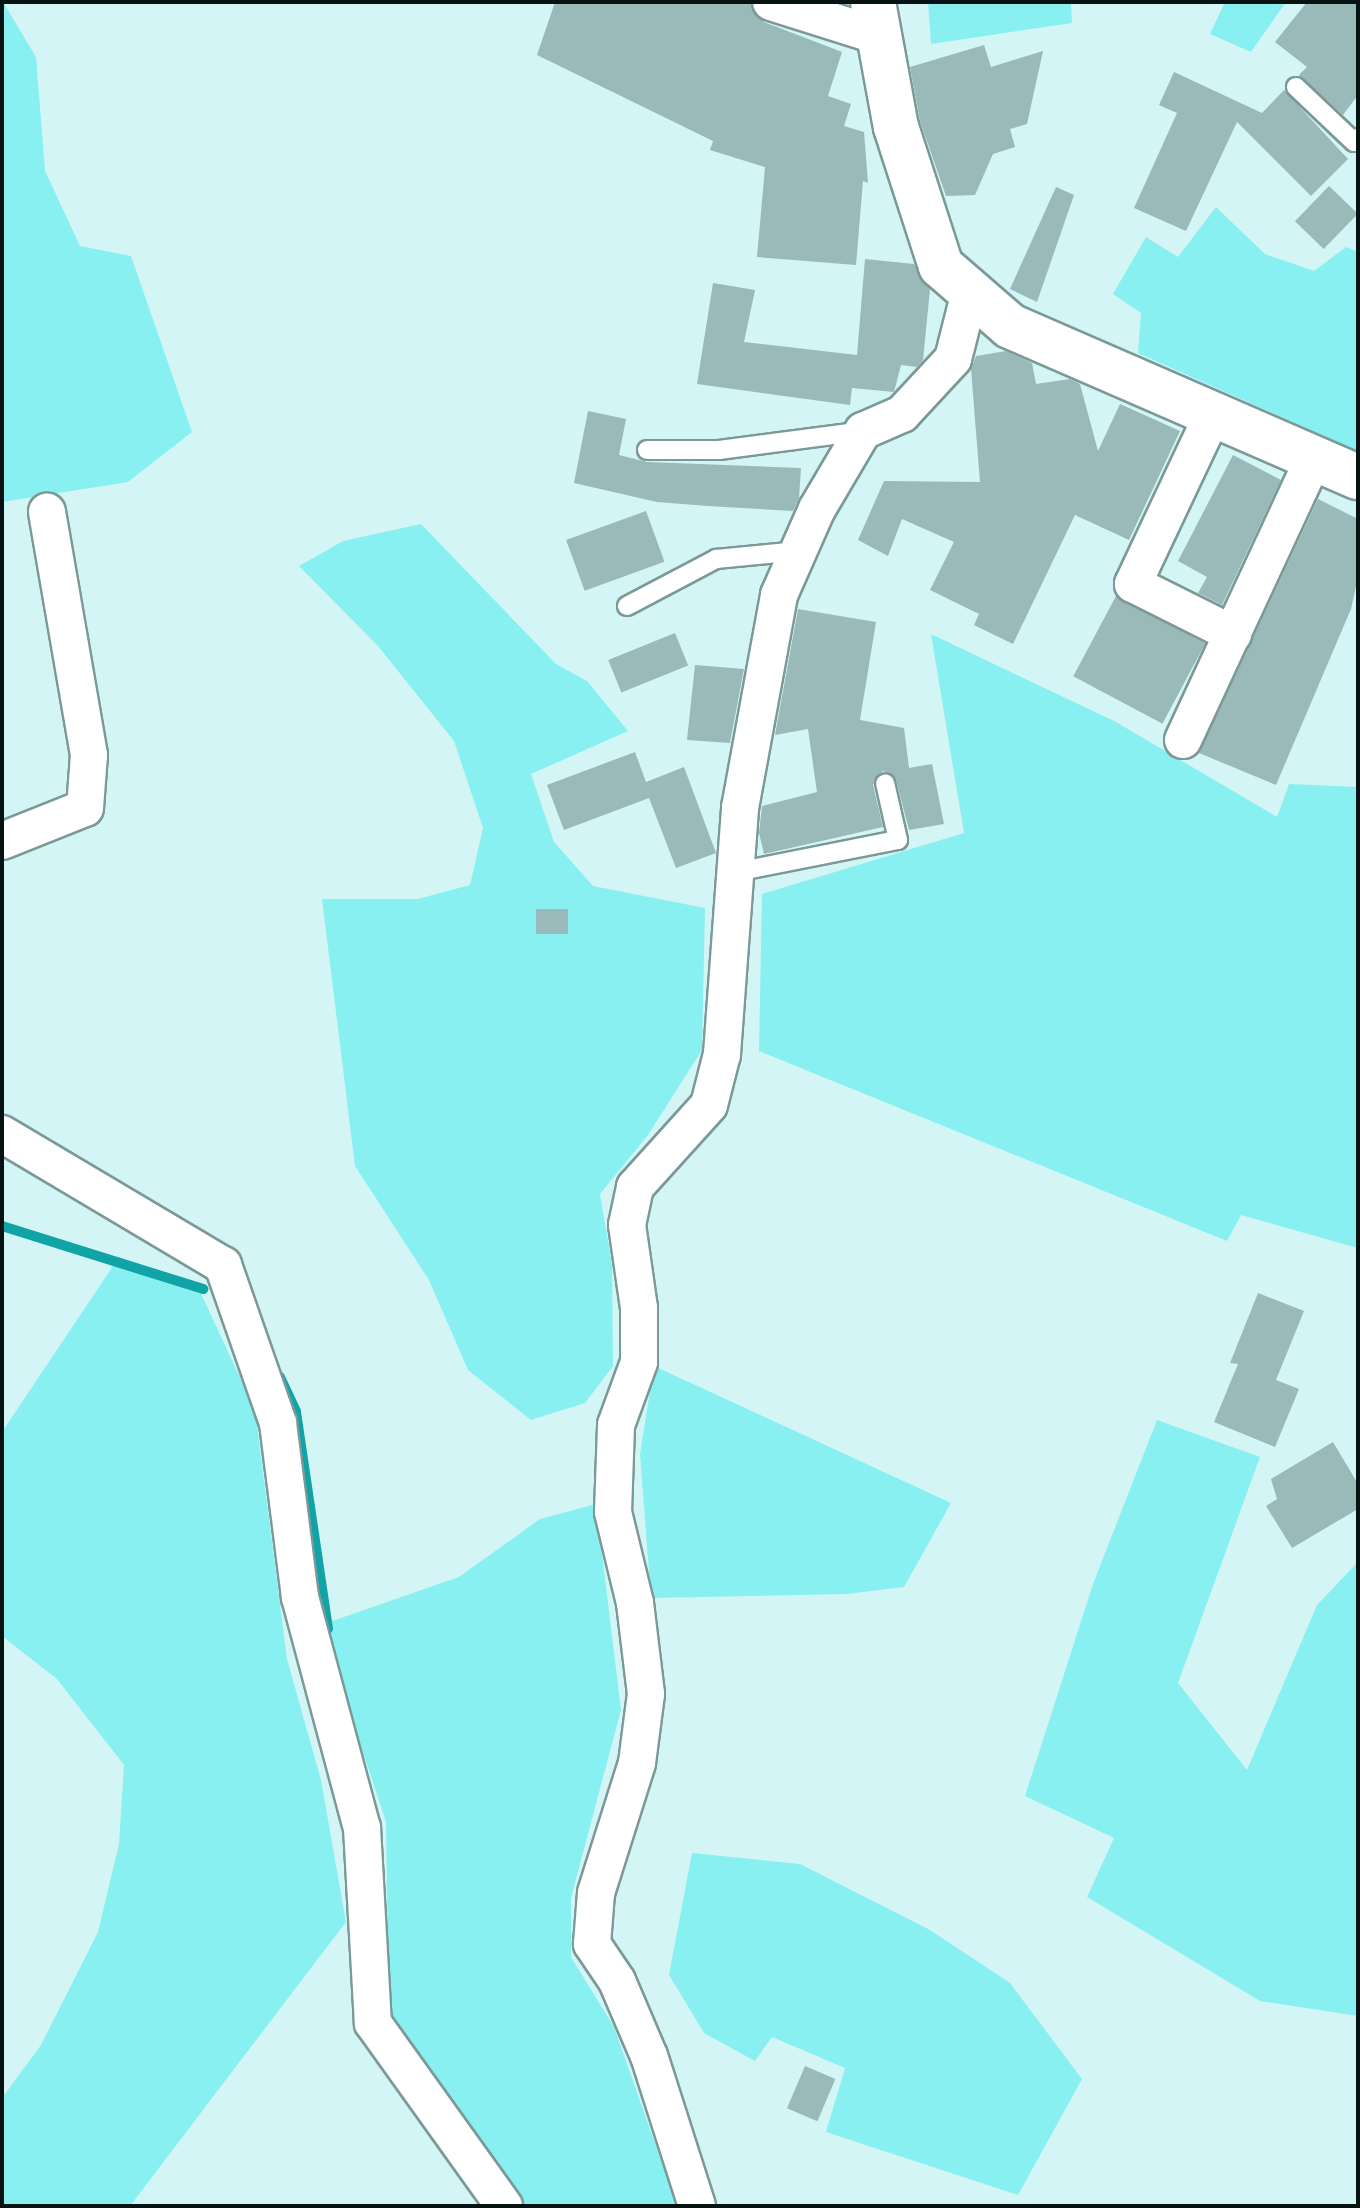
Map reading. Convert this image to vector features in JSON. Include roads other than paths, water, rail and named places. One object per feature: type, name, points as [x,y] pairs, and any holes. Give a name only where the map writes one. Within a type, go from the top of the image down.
[{"type":"street","points":[[771,2],[876,19],[896,127],[941,266],[1010,326],[1358,477]]},
{"type":"street","points":[[697,2206],[649,2056],[617,1981],[592,1944],[596,1893],[637,1763],[646,1694],[635,1603],[613,1512],[616,1425],[639,1362],[639,1308],[627,1225],[635,1187],[709,1105],[722,1054],[736,872],[757,702],[779,595],[863,431],[902,414],[953,359],[970,292]]},
{"type":"street","points":[[1213,414],[1133,584],[1233,634]]},
{"type":"street","points":[[1183,740],[1314,458]]},
{"type":"street","points":[[2,841],[85,808],[89,755],[47,512]]},
{"type":"street","points":[[2,1134],[223,1265],[278,1423],[300,1597],[362,1828],[373,2023],[504,2206]]},
{"type":"lane","points":[[1296,87],[1354,142],[1358,138]]},
{"type":"lane","points":[[647,450],[719,450],[863,431]]},
{"type":"lane","points":[[627,606],[716,559],[799,551]]},
{"type":"lane","points":[[736,872],[898,840],[885,783]]},
{"type":"waterway","points":[[2,1226],[203,1289]]},
{"type":"waterway","points":[[280,1377],[296,1412],[328,1629]]}]
